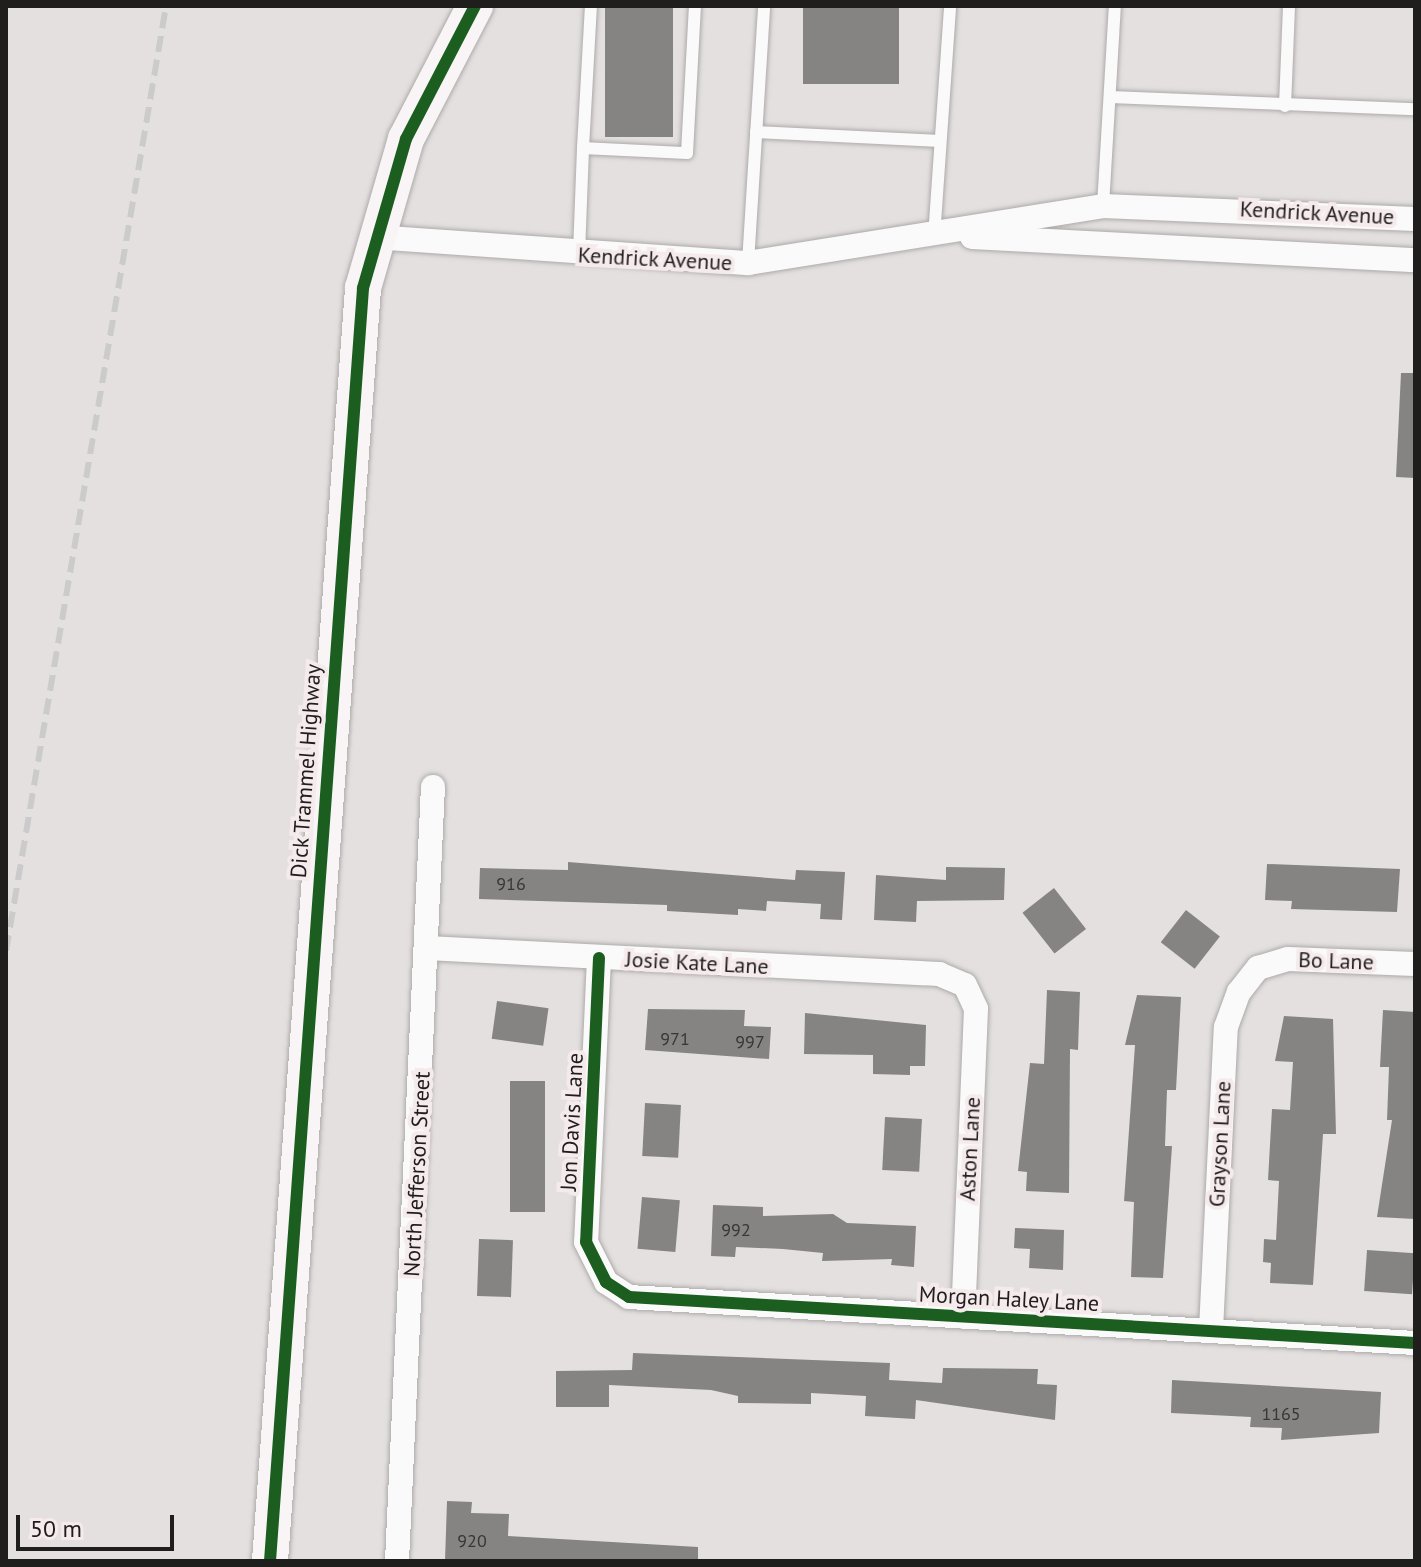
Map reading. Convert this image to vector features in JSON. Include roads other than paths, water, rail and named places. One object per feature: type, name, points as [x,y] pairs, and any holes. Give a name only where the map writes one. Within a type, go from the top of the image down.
[{"type":"main road","name":"Dick Trammel Highway","points":[[270,1561],[354,365],[375,237],[406,139],[475,6]]},
{"type":"street","name":"Kendrick Avenue","points":[[375,237],[579,256],[748,263],[934,237],[1103,206],[1415,219]]},
{"type":"street","name":"Kendrick Avenue","points":[[934,237],[1415,260]]},
{"type":"street","name":"North Jefferson Street","points":[[397,1561],[433,787]]},
{"type":"street","name":"Josie Kate Lane","points":[[427,948],[939,974],[965,985]]},
{"type":"street","name":"Jon Davis Lane","points":[[599,958],[586,1242],[606,1282]]},
{"type":"street","name":"Bo Lane","points":[[1258,968],[1288,959],[1415,964]]},
{"type":"street","name":"Grayson Lane","points":[[1211,1330],[1226,1027],[1258,968]]},
{"type":"street","name":"Aston Lane","points":[[963,1317],[976,1009],[965,985]]},
{"type":"street","name":"Morgan Haley Lane","points":[[606,1282],[661,1303],[1415,1343]]},
{"type":"lane","points":[[579,256],[591,6]]},
{"type":"lane","points":[[583,148],[687,153],[695,6]]},
{"type":"lane","points":[[748,263],[764,6]]},
{"type":"lane","points":[[934,237],[950,6]]},
{"type":"lane","points":[[1103,206],[1115,6]]},
{"type":"lane","points":[[1285,106],[1289,6]]},
{"type":"lane","points":[[1110,97],[1415,109]]},
{"type":"lane","points":[[756,132],[940,141]]},
{"type":"railway","points":[[6,951],[166,6]]}]
